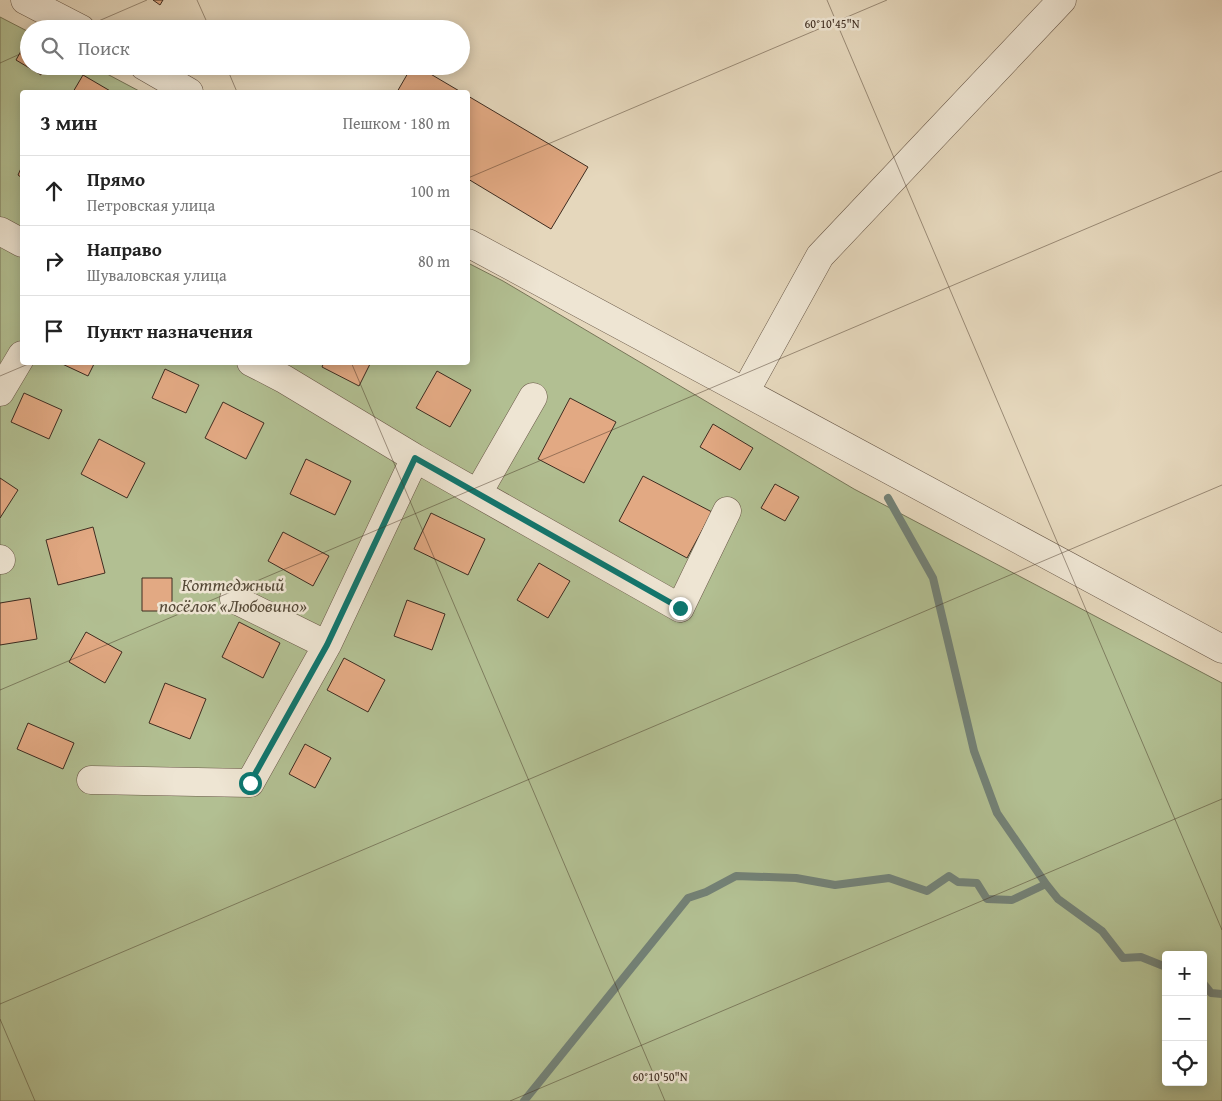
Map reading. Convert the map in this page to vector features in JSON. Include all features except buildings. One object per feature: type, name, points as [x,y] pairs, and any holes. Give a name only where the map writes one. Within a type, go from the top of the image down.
[{"type":"street","points":[[25,0],[64,20]]},
{"type":"street","points":[[745,392],[820,256],[1062,0]]},
{"type":"street","points":[[157,75],[178,90]]},
{"type":"street","points":[[0,231],[20,242]]},
{"type":"street","points":[[470,244],[1222,649]]},
{"type":"street","points":[[0,392],[20,358]]},
{"type":"street","points":[[263,365],[288,371],[415,458],[680,608],[727,511]]},
{"type":"street","points":[[478,493],[533,396]]},
{"type":"street","points":[[91,780],[250,783],[327,645],[415,458]]},
{"type":"street","points":[[234,599],[327,645]]},
{"type":"green space","name":"Коттеджный посёлок «Любовино»","points":[[0,17],[20,27],[20,75],[109,75],[137,90],[20,90],[20,365],[470,365],[470,264],[503,281],[854,489],[1222,683],[1222,1101],[0,1101]]},
{"type":"waterway","points":[[888,498],[933,578],[974,751],[997,813],[1046,884]]},
{"type":"waterway","points":[[524,1101],[688,898],[706,892],[736,876],[796,878],[835,885],[889,878],[927,891],[949,876],[958,882],[977,883],[987,899],[1012,900],[1046,884],[1058,899],[1102,931],[1123,958],[1141,957],[1162,965]]},
{"type":"waterway","points":[[1207,988],[1211,993],[1222,994]]},
{"type":"route","points":[[250,783],[327,645],[415,458],[680,608]]}]
